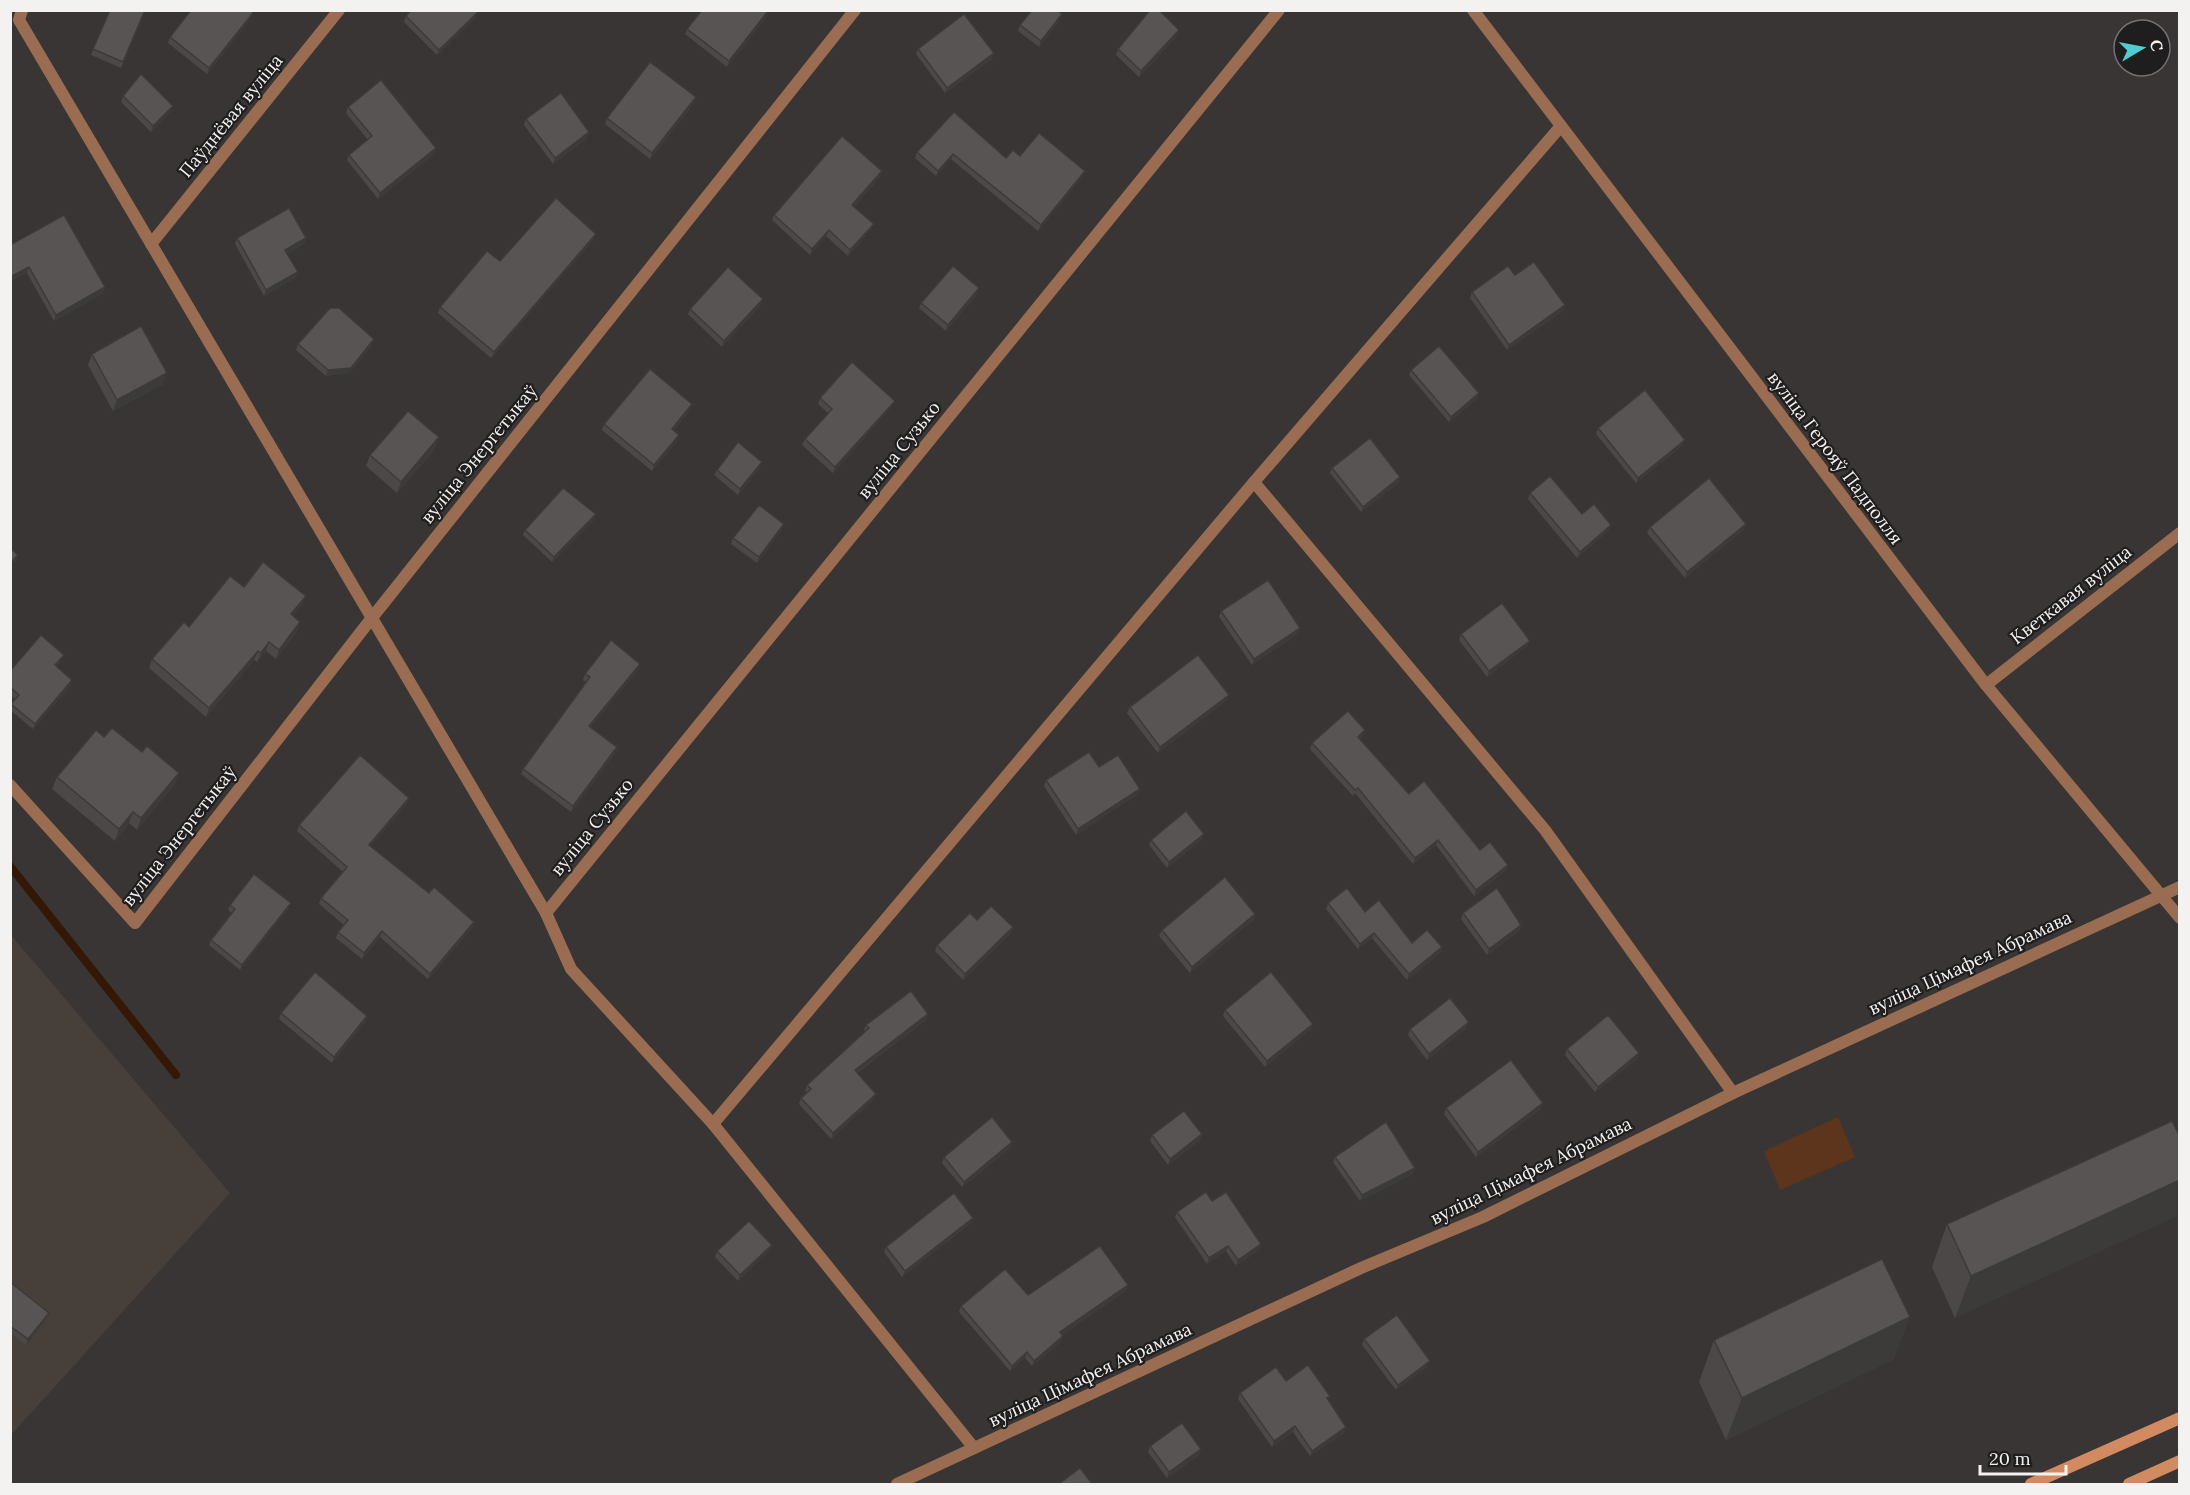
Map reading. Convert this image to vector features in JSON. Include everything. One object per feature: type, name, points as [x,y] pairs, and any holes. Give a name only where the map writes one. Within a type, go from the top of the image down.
[{"type":"main road","points":[[2031,1485],[2180,1418]]},
{"type":"main road","points":[[2129,1485],[2180,1461]]},
{"type":"street","name":"Паўднёвая вуліца","points":[[151,244],[339,10]]},
{"type":"street","name":"вуліца Энергетыкаў","points":[[10,785],[135,923],[371,619],[855,10]]},
{"type":"street","name":"вуліца Сузько","points":[[546,913],[1280,10]]},
{"type":"street","name":"вуліца Герояў Падполля","points":[[1473,10],[1986,685],[2180,918]]},
{"type":"street","points":[[20,15],[151,244],[546,913],[572,969],[713,1124],[974,1448]]},
{"type":"street","points":[[713,1124],[1254,482],[1561,126]]},
{"type":"street","points":[[1254,482],[1545,830],[1733,1093]]},
{"type":"street","name":"Кветкавая вуліца","points":[[1986,685],[2180,533]]},
{"type":"street","name":"вуліца Цімафея Абрамава","points":[[897,1485],[1361,1268],[1483,1216],[1733,1093],[2180,887]]},
{"type":"shaded area","points":[[11,935],[230,1193],[11,1435]]},
{"type":"shaded area","points":[[1838,1117],[1855,1157],[1780,1190],[1764,1151]]},
{"type":"building","points":[[110,10],[145,10],[123,62],[93,49]]},
{"type":"building","points":[[191,10],[250,10],[253,13],[209,68],[170,37]]},
{"type":"building","points":[[411,10],[477,10],[478,12],[439,50],[406,16]]},
{"type":"building","points":[[702,10],[768,11],[729,61],[687,29]]},
{"type":"building","points":[[1032,10],[1057,10],[1062,14],[1041,41],[1020,25]]},
{"type":"building","points":[[1150,10],[1159,10],[1179,30],[1141,71],[1118,49]]},
{"type":"building","points":[[964,14],[994,53],[947,88],[918,49]]},
{"type":"building","points":[[650,62],[696,97],[652,153],[607,118]]},
{"type":"building","points":[[141,74],[173,106],[153,126],[123,96]]},
{"type":"building","points":[[381,80],[436,148],[380,193],[349,155],[372,136],[348,107]]},
{"type":"building","points":[[561,93],[589,132],[555,158],[526,119]]},
{"type":"building","points":[[954,112],[1006,158],[1013,150],[1020,156],[1039,133],[1085,171],[1041,225],[953,154],[938,171],[917,152]]},
{"type":"building","points":[[842,136],[882,171],[852,205],[874,224],[850,250],[829,230],[812,249],[774,215]]},
{"type":"building","points":[[556,198],[596,234],[494,352],[440,307],[487,251],[500,261]]},
{"type":"building","points":[[289,208],[306,238],[285,250],[298,272],[266,290],[237,238]]},
{"type":"building","points":[[64,215],[105,287],[56,315],[29,267],[10,277],[10,245]]},
{"type":"building","points":[[1534,262],[1565,305],[1509,345],[1472,292],[1508,266],[1515,275]]},
{"type":"building","points":[[953,266],[979,288],[948,325],[921,303]]},
{"type":"building","points":[[728,267],[763,299],[724,341],[690,309]]},
{"type":"building","points":[[330,308],[339,308],[374,339],[351,368],[328,370],[298,344]]},
{"type":"building","points":[[141,326],[167,373],[117,400],[92,354]]},
{"type":"building","points":[[1439,346],[1479,393],[1451,417],[1411,370]]},
{"type":"building","points":[[852,362],[895,401],[835,467],[805,439],[832,409],[820,398]]},
{"type":"building","points":[[650,369],[692,404],[672,429],[679,435],[654,465],[604,424]]},
{"type":"building","points":[[1645,390],[1685,440],[1638,478],[1598,428]]},
{"type":"building","points":[[408,411],[439,437],[401,482],[370,455]]},
{"type":"building","points":[[1370,438],[1400,477],[1363,507],[1332,468]]},
{"type":"building","points":[[738,442],[762,462],[740,489],[717,470]]},
{"type":"building","points":[[1550,476],[1582,514],[1594,504],[1611,525],[1580,552],[1530,493]]},
{"type":"building","points":[[1709,478],[1746,524],[1687,572],[1650,527]]},
{"type":"building","points":[[563,488],[596,514],[554,557],[525,530]]},
{"type":"building","points":[[759,505],[784,524],[759,557],[733,538]]},
{"type":"building","points":[[10,548],[18,555],[10,563]]},
{"type":"building","points":[[263,562],[306,596],[291,614],[300,622],[279,650],[269,642],[261,653],[258,651],[209,708],[152,659],[184,622],[189,627],[230,576],[244,587]]},
{"type":"building","points":[[1268,580],[1300,628],[1254,659],[1221,611]]},
{"type":"building","points":[[1502,603],[1530,641],[1489,671],[1461,634]]},
{"type":"building","points":[[41,635],[64,655],[55,665],[72,680],[35,724],[11,704],[19,695],[10,687],[10,671]]},
{"type":"building","points":[[611,640],[640,664],[589,726],[617,747],[573,806],[523,769],[590,677],[585,674]]},
{"type":"building","points":[[1198,655],[1229,695],[1160,747],[1130,707]]},
{"type":"building","points":[[1348,711],[1365,730],[1358,737],[1409,794],[1424,781],[1480,850],[1490,842],[1508,865],[1476,890],[1438,840],[1415,858],[1358,788],[1355,790],[1312,743]]},
{"type":"building","points":[[112,728],[142,752],[147,746],[179,773],[141,818],[133,812],[119,829],[57,777],[96,730],[104,737]]},
{"type":"building","points":[[1089,752],[1099,767],[1118,755],[1140,789],[1078,829],[1046,780]]},
{"type":"building","points":[[360,755],[409,798],[369,845],[429,893],[434,887],[474,922],[430,974],[382,931],[364,953],[338,932],[348,920],[321,898],[347,867],[299,825]]},
{"type":"building","points":[[1186,811],[1204,834],[1169,862],[1151,840]]},
{"type":"building","points":[[254,874],[291,903],[242,965],[211,940],[235,909],[230,905]]},
{"type":"building","points":[[1225,877],[1255,914],[1192,967],[1162,930]]},
{"type":"building","points":[[1347,888],[1365,912],[1379,900],[1412,943],[1427,930],[1442,947],[1409,974],[1374,933],[1360,944],[1328,903]]},
{"type":"building","points":[[1497,888],[1521,925],[1489,949],[1463,913]]},
{"type":"building","points":[[991,906],[1013,927],[965,974],[937,945],[970,913],[977,920]]},
{"type":"building","points":[[315,972],[367,1016],[334,1057],[281,1013]]},
{"type":"building","points":[[1271,972],[1313,1024],[1267,1061],[1225,1010]]},
{"type":"building","points":[[911,991],[928,1014],[855,1070],[876,1094],[833,1133],[801,1098],[811,1089],[807,1085],[869,1028],[866,1025]]},
{"type":"building","points":[[1450,998],[1469,1022],[1429,1054],[1410,1029]]},
{"type":"building","points":[[1608,1015],[1639,1053],[1598,1087],[1567,1049]]},
{"type":"building","points":[[1511,1060],[1543,1103],[1478,1152],[1446,1108]]},
{"type":"building","points":[[1184,1111],[1202,1134],[1170,1159],[1152,1135]]},
{"type":"building","points":[[992,1117],[1012,1142],[964,1182],[944,1157]]},
{"type":"building","points":[[2172,1121],[2180,1137],[2180,1180],[1971,1276],[1947,1224]]},
{"type":"building","points":[[1386,1122],[1415,1168],[1362,1195],[1335,1157]]},
{"type":"building","points":[[1206,1192],[1212,1201],[1226,1192],[1261,1244],[1238,1260],[1228,1246],[1209,1258],[1177,1212]]},
{"type":"building","points":[[954,1193],[973,1218],[905,1271],[886,1247]]},
{"type":"building","points":[[749,1221],[772,1245],[740,1275],[717,1251]]},
{"type":"building","points":[[1100,1246],[1128,1285],[1060,1332],[1063,1336],[1034,1361],[1027,1352],[1012,1366],[961,1306],[1005,1269],[1028,1295]]},
{"type":"building","points":[[1882,1259],[1910,1317],[1742,1398],[1714,1340]]},
{"type":"building","points":[[10,1282],[49,1313],[28,1339],[10,1326]]},
{"type":"building","points":[[1397,1315],[1430,1361],[1398,1385],[1364,1339]]},
{"type":"building","points":[[1308,1365],[1330,1396],[1327,1398],[1346,1427],[1312,1451],[1295,1426],[1274,1441],[1240,1393],[1276,1367],[1286,1381]]},
{"type":"building","points":[[1182,1423],[1201,1449],[1169,1472],[1150,1446]]},
{"type":"building","points":[[1080,1468],[1093,1485],[1059,1484]]},
{"type":"waterway","points":[[10,866],[176,1075]]}]
